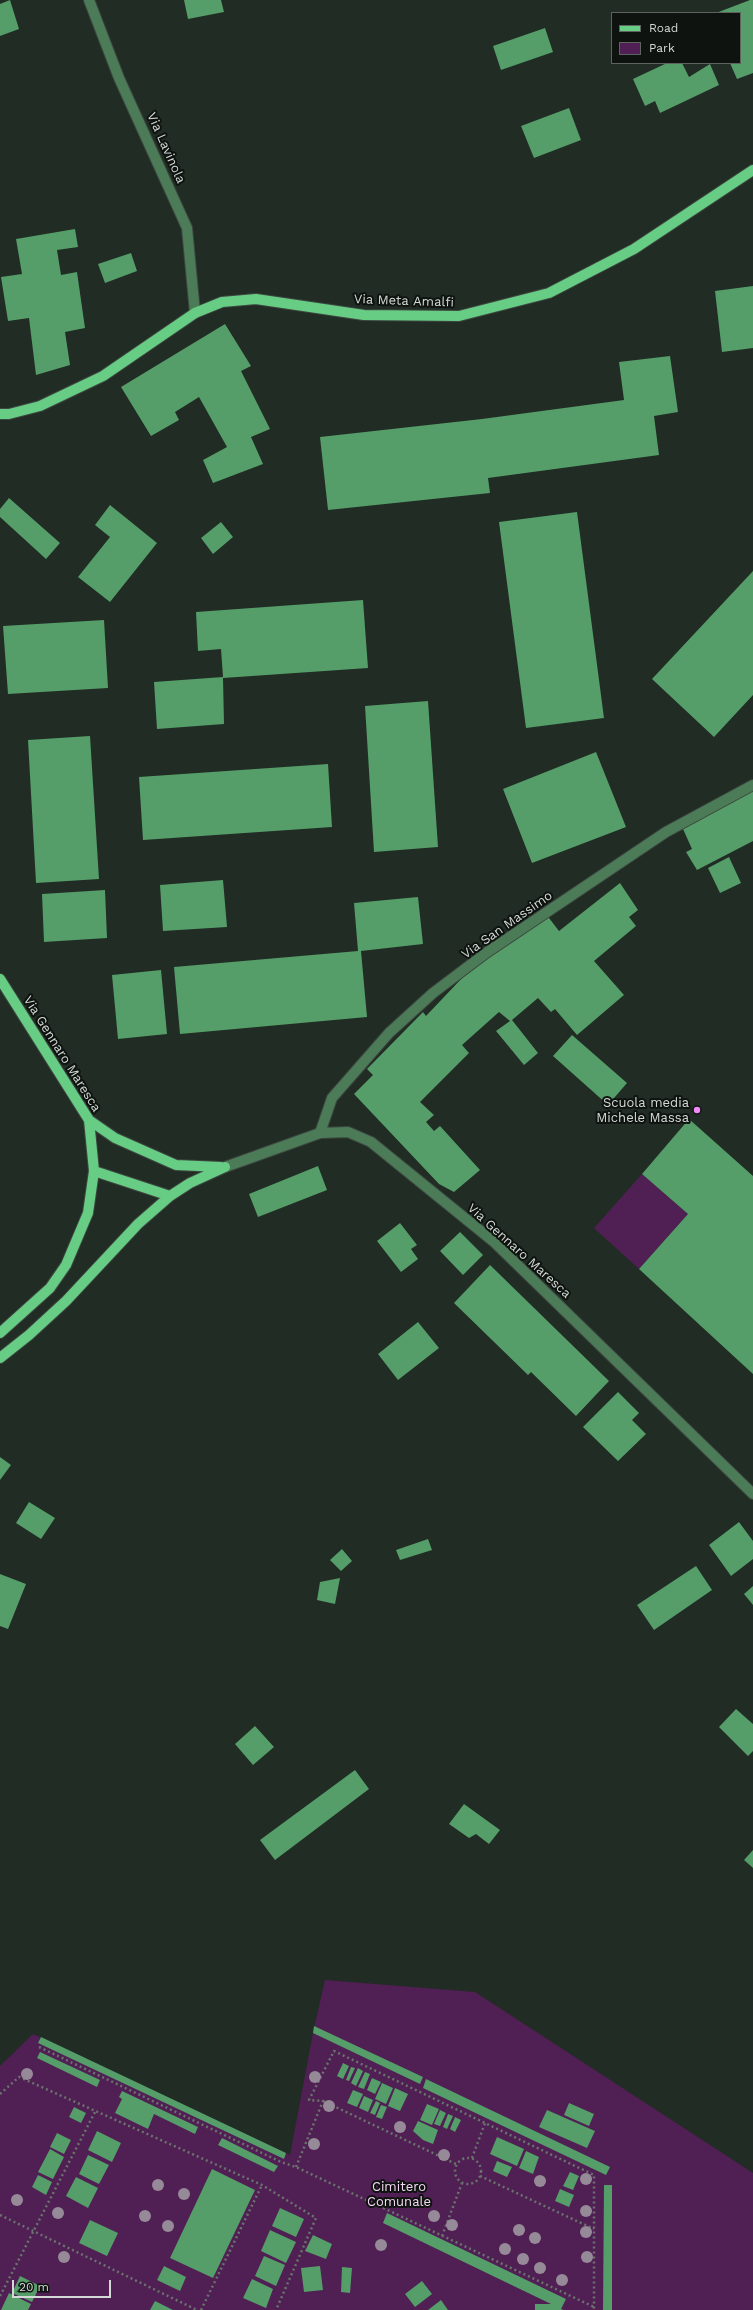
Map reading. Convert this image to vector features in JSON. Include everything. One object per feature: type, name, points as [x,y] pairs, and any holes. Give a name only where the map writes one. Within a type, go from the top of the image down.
[{"type":"main road","name":"Via Meta Amalfi","points":[[0,414],[9,414],[40,406],[103,376],[195,313],[222,302],[256,298],[364,315],[459,316],[549,293],[634,250],[753,170]]},
{"type":"main road","name":"Via Gennaro Maresca","points":[[0,979],[89,1120],[94,1171],[88,1213],[66,1265],[50,1288],[0,1333]]},
{"type":"main road","points":[[89,1120],[116,1138],[176,1165],[225,1167]]},
{"type":"main road","points":[[0,1358],[34,1330],[138,1224],[170,1196],[190,1183],[225,1167]]},
{"type":"main road","points":[[94,1171],[170,1196]]},
{"type":"street","name":"Via Lavinola","points":[[89,0],[119,78],[188,228],[195,313]]},
{"type":"street","name":"Via San Massimo","points":[[320,1133],[332,1098],[390,1033],[433,993],[486,954],[666,832],[753,785]]},
{"type":"street","name":"Via Gennaro Maresca","points":[[225,1167],[320,1133],[348,1132],[371,1142],[493,1241],[753,1494]]},
{"type":"path","points":[[39,2047],[594,2309],[594,2176],[334,2051],[309,2100],[323,2101],[456,2164]]},
{"type":"path","points":[[0,2094],[19,2076],[262,2185],[316,2218],[276,2310]]},
{"type":"path","points":[[296,2167],[323,2101]]},
{"type":"path","points":[[0,2296],[96,2110]]},
{"type":"path","points":[[472,2158],[485,2123]]},
{"type":"path","points":[[463,2158],[472,2158],[480,2165],[480,2176],[476,2181],[470,2184],[462,2183],[455,2175],[456,2164],[463,2158]]},
{"type":"path","points":[[480,2176],[594,2230]]},
{"type":"path","points":[[442,2236],[462,2183]]},
{"type":"path","points":[[201,2310],[262,2185]]},
{"type":"path","points":[[0,2215],[197,2310]]},
{"type":"green space","points":[[642,1174],[688,1214],[639,1269],[594,1228]]},
{"type":"green space","name":"Cimitero Comunale","points":[[325,1980],[475,1992],[753,2173],[753,2310],[0,2310],[0,2066],[33,2034],[290,2155],[313,2033]]},
{"type":"building","points":[[10,0],[19,29],[0,36],[0,4]]},
{"type":"building","points":[[184,0],[221,0],[224,12],[188,19]]},
{"type":"building","points":[[753,0],[753,73],[737,79],[730,64],[741,64],[741,12],[719,12]]},
{"type":"building","points":[[545,28],[553,52],[501,70],[493,46]]},
{"type":"building","points":[[665,64],[682,64],[689,77],[710,64],[719,85],[660,113],[655,101],[645,106],[633,79]]},
{"type":"building","points":[[569,108],[581,140],[534,158],[521,126]]},
{"type":"building","points":[[75,229],[78,247],[57,250],[61,275],[77,272],[85,328],[65,332],[70,365],[36,375],[29,318],[8,321],[1,277],[22,274],[16,239]]},
{"type":"building","points":[[131,253],[137,271],[105,283],[98,264]]},
{"type":"building","points":[[753,286],[753,348],[722,352],[715,291]]},
{"type":"building","points":[[225,324],[251,366],[241,371],[270,429],[251,437],[263,464],[213,483],[203,460],[227,447],[199,397],[175,412],[179,420],[151,436],[121,387]]},
{"type":"building","points":[[670,356],[678,412],[654,416],[659,455],[488,478],[490,493],[328,510],[320,437],[482,419],[624,400],[619,362]]},
{"type":"building","points":[[9,498],[60,543],[46,559],[0,517],[0,509]]},
{"type":"building","points":[[110,505],[157,543],[110,602],[78,577],[110,537],[95,525]]},
{"type":"building","points":[[577,512],[604,718],[526,728],[499,522]]},
{"type":"building","points":[[221,522],[233,537],[213,554],[201,538]]},
{"type":"building","points":[[753,571],[753,695],[714,737],[652,679]]},
{"type":"building","points":[[363,600],[368,668],[223,678],[224,724],[157,729],[154,682],[223,677],[221,649],[198,651],[196,612]]},
{"type":"building","points":[[104,620],[108,688],[8,694],[3,626]]},
{"type":"building","points":[[428,701],[438,847],[374,852],[365,706]]},
{"type":"building","points":[[90,736],[99,879],[36,883],[28,740]]},
{"type":"building","points":[[596,752],[626,827],[532,863],[503,789]]},
{"type":"building","points":[[328,764],[332,827],[143,840],[139,777]]},
{"type":"building","points":[[753,790],[753,841],[697,870],[686,852],[692,849],[683,829]]},
{"type":"building","points":[[729,857],[741,883],[720,893],[708,868]]},
{"type":"building","points":[[223,880],[227,927],[163,931],[160,885]]},
{"type":"building","points":[[620,883],[638,910],[629,917],[636,926],[594,961],[624,995],[577,1035],[555,1009],[551,1012],[538,998],[512,1020],[538,1053],[524,1065],[496,1031],[510,1021],[499,1012],[462,1045],[469,1053],[420,1102],[434,1115],[426,1122],[434,1131],[440,1126],[480,1170],[454,1192],[439,1184],[354,1094],[373,1075],[367,1069],[423,1012],[426,1016],[462,978],[546,914],[559,931]]},
{"type":"building","points":[[105,890],[107,938],[44,942],[42,894]]},
{"type":"building","points":[[418,897],[423,944],[361,951],[367,1017],[180,1034],[174,967],[358,951],[354,903]]},
{"type":"building","points":[[161,970],[167,1034],[118,1039],[112,975]]},
{"type":"building","points":[[572,1035],[627,1083],[608,1105],[553,1056]]},
{"type":"building","points":[[689,1119],[753,1176],[753,1374],[639,1269],[688,1214],[642,1174]]},
{"type":"building","points":[[318,1166],[327,1190],[258,1217],[249,1194]]},
{"type":"building","points":[[400,1223],[417,1245],[411,1249],[418,1259],[401,1272],[377,1241]]},
{"type":"building","points":[[460,1232],[483,1255],[463,1275],[440,1251]]},
{"type":"building","points":[[490,1265],[609,1381],[576,1416],[531,1372],[528,1375],[454,1303]]},
{"type":"building","points":[[418,1322],[439,1348],[398,1380],[378,1354]]},
{"type":"building","points":[[618,1392],[639,1413],[632,1420],[646,1434],[618,1461],[583,1427]]},
{"type":"building","points":[[0,1457],[11,1465],[0,1480]]},
{"type":"building","points":[[29,1502],[55,1518],[41,1539],[16,1523]]},
{"type":"building","points":[[739,1522],[753,1541],[753,1559],[731,1576],[709,1545]]},
{"type":"building","points":[[428,1539],[432,1550],[400,1560],[396,1550]]},
{"type":"building","points":[[342,1549],[352,1561],[341,1571],[330,1560]]},
{"type":"building","points":[[696,1566],[712,1590],[654,1630],[637,1605]]},
{"type":"building","points":[[0,1574],[26,1584],[8,1629],[0,1626]]},
{"type":"building","points":[[340,1578],[335,1604],[317,1600],[320,1582]]},
{"type":"building","points":[[753,1586],[753,1605],[744,1594]]},
{"type":"building","points":[[736,1709],[753,1724],[753,1751],[748,1756],[719,1727]]},
{"type":"building","points":[[255,1726],[274,1747],[253,1765],[235,1744]]},
{"type":"building","points":[[355,1770],[369,1789],[275,1860],[260,1840]]},
{"type":"building","points":[[464,1804],[500,1830],[489,1844],[476,1834],[469,1838],[449,1824]]},
{"type":"building","points":[[753,1850],[753,1868],[744,1860]]},
{"type":"building","points":[[314,2026],[423,2077],[420,2084],[313,2033]]},
{"type":"building","points":[[41,2037],[286,2153],[284,2159],[38,2043]]},
{"type":"building","points":[[40,2052],[100,2080],[97,2087],[37,2058]]},
{"type":"building","points":[[343,2063],[349,2066],[343,2079],[337,2076]]},
{"type":"building","points":[[351,2067],[355,2068],[349,2081],[346,2080]]},
{"type":"building","points":[[358,2068],[363,2071],[356,2086],[351,2083]]},
{"type":"building","points":[[365,2072],[370,2074],[364,2089],[358,2087]]},
{"type":"building","points":[[372,2078],[381,2082],[375,2094],[367,2090]]},
{"type":"building","points":[[426,2079],[610,2167],[606,2175],[423,2088]]},
{"type":"building","points":[[382,2083],[393,2088],[386,2104],[375,2099]]},
{"type":"building","points":[[395,2088],[408,2094],[400,2111],[388,2106]]},
{"type":"building","points":[[353,2090],[363,2094],[357,2107],[347,2103]]},
{"type":"building","points":[[122,2091],[198,2127],[195,2134],[154,2114],[148,2129],[115,2113],[122,2099],[119,2097]]},
{"type":"building","points":[[364,2096],[373,2100],[368,2112],[359,2108]]},
{"type":"building","points":[[376,2101],[380,2103],[375,2115],[370,2113]]},
{"type":"building","points":[[569,2103],[594,2114],[589,2126],[564,2115]]},
{"type":"building","points":[[427,2104],[439,2109],[432,2125],[420,2120]]},
{"type":"building","points":[[381,2105],[387,2107],[382,2119],[376,2117]]},
{"type":"building","points":[[74,2107],[86,2113],[81,2123],[69,2117]]},
{"type":"building","points":[[440,2110],[446,2113],[440,2126],[434,2124]]},
{"type":"building","points":[[547,2110],[595,2131],[587,2148],[539,2127]]},
{"type":"building","points":[[448,2114],[453,2116],[447,2129],[443,2127]]},
{"type":"building","points":[[455,2117],[461,2120],[455,2132],[450,2129]]},
{"type":"building","points":[[418,2121],[438,2130],[433,2144],[423,2140],[413,2131]]},
{"type":"building","points":[[97,2131],[121,2143],[112,2162],[88,2150]]},
{"type":"building","points":[[57,2133],[71,2140],[64,2154],[50,2147]]},
{"type":"building","points":[[497,2137],[524,2149],[517,2166],[490,2154]]},
{"type":"building","points":[[222,2138],[278,2166],[274,2172],[218,2145]]},
{"type":"building","points":[[50,2149],[64,2157],[53,2179],[38,2172]]},
{"type":"building","points":[[526,2151],[539,2157],[533,2174],[519,2168]]},
{"type":"building","points":[[88,2155],[109,2165],[99,2184],[79,2174]]},
{"type":"building","points":[[497,2161],[512,2167],[507,2177],[493,2171]]},
{"type":"building","points":[[212,2169],[255,2190],[213,2278],[170,2258]]},
{"type":"building","points":[[570,2172],[579,2176],[573,2190],[563,2186]]},
{"type":"building","points":[[38,2175],[52,2182],[46,2195],[32,2187]]},
{"type":"building","points":[[76,2177],[98,2188],[88,2208],[66,2196]]},
{"type":"building","points":[[604,2185],[612,2185],[612,2310],[603,2310]]},
{"type":"building","points":[[560,2189],[574,2195],[569,2207],[555,2201]]},
{"type":"building","points":[[280,2208],[304,2219],[296,2237],[272,2226]]},
{"type":"building","points":[[387,2213],[566,2299],[561,2309],[564,2310],[535,2310],[535,2304],[551,2304],[383,2223]]},
{"type":"building","points":[[90,2220],[118,2233],[107,2256],[79,2243]]},
{"type":"building","points":[[270,2230],[296,2242],[286,2263],[261,2251]]},
{"type":"building","points":[[313,2235],[332,2244],[326,2259],[305,2251]]},
{"type":"building","points":[[264,2256],[285,2265],[276,2286],[255,2276]]},
{"type":"building","points":[[164,2266],[186,2277],[180,2291],[157,2280]]},
{"type":"building","points":[[320,2266],[323,2290],[304,2292],[301,2268]]},
{"type":"building","points":[[342,2267],[352,2268],[350,2293],[341,2292]]},
{"type":"building","points":[[20,2276],[40,2286],[32,2302],[12,2293]]},
{"type":"building","points":[[252,2279],[273,2289],[266,2308],[243,2298]]},
{"type":"building","points":[[422,2281],[432,2294],[415,2307],[405,2294]]},
{"type":"building","points":[[9,2293],[31,2304],[28,2310],[1,2310]]},
{"type":"building","points":[[441,2300],[448,2310],[428,2310]]},
{"type":"building","points":[[155,2301],[173,2310],[150,2310]]},
{"type":"place","name":"Scuola media Michele Massa","points":[[697,1110]]}]
